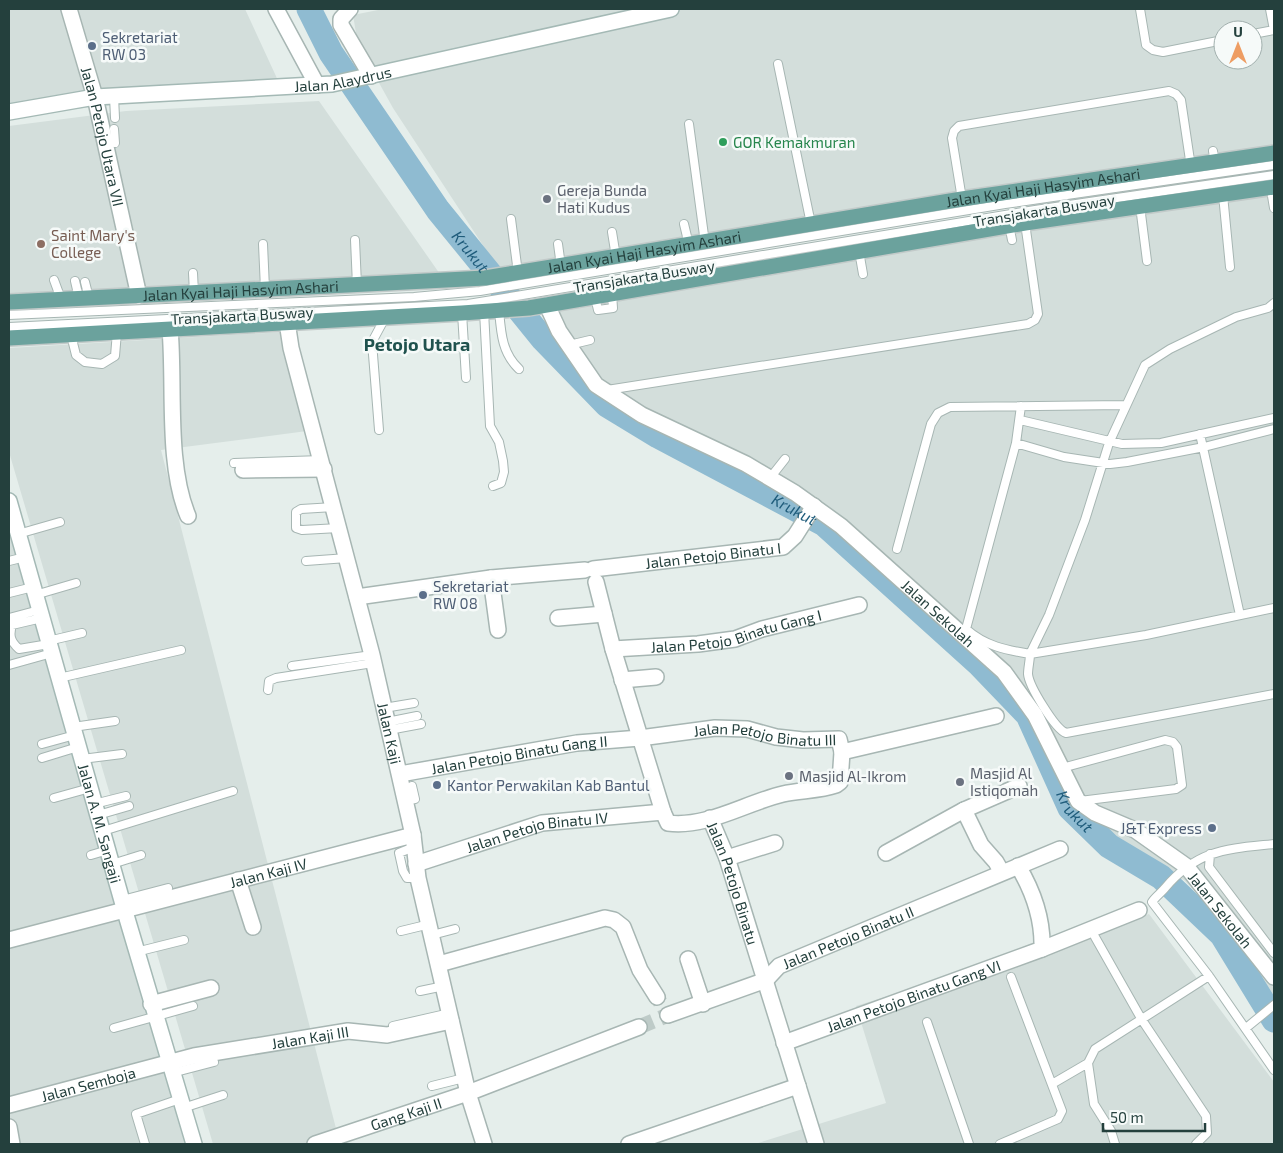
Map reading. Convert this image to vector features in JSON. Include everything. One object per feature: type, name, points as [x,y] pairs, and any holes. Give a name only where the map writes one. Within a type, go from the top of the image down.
[{"type":"main road","name":"Jalan Kyai Haji Hasyim Ashari","points":[[9,302],[357,285],[488,284],[503,276],[518,279],[561,266],[616,256],[705,243],[962,199],[1191,167],[1214,157],[1274,153]]},
{"type":"main road","points":[[9,338],[462,313],[525,302],[547,305],[859,251],[1010,233],[1025,223],[1274,189]]},
{"type":"street","name":"Jalan Petojo Utara VII","points":[[69,9],[95,97],[105,142],[118,226],[139,296]]},
{"type":"street","points":[[276,9],[324,84]]},
{"type":"street","points":[[350,9],[341,19],[341,25],[368,77]]},
{"type":"street","name":"Jalan Alaydrus","points":[[9,112],[95,97],[324,84],[368,77],[671,9]]},
{"type":"street","name":"Jalan Sekolah","points":[[547,305],[569,345],[596,385],[642,415],[746,464],[770,478],[812,510],[840,526],[1004,672],[1035,715],[1078,801],[1095,813],[1135,830],[1183,869],[1211,898],[1274,977]]},
{"type":"street","name":"Jalan Kaji","points":[[287,322],[291,348],[373,659],[400,774],[417,871],[450,1017],[468,1094],[484,1144]]},
{"type":"street","points":[[170,329],[175,452],[180,498],[188,516]]},
{"type":"street","points":[[238,467],[323,464]]},
{"type":"street","name":"Jalan A. M. Sangaji","points":[[9,501],[192,1144]]},
{"type":"street","name":"Jalan Petojo Binatu I","points":[[357,597],[491,578],[592,574],[777,549],[790,542],[812,510]]},
{"type":"street","points":[[592,574],[613,650],[663,812]]},
{"type":"street","points":[[491,578],[498,630]]},
{"type":"street","name":"Jalan Petojo Binatu Gang I","points":[[613,650],[698,644],[735,639],[762,629],[859,605]]},
{"type":"street","points":[[558,618],[604,614]]},
{"type":"street","points":[[622,680],[656,677]]},
{"type":"street","name":"Jalan Petojo Binatu III","points":[[640,738],[715,728],[747,729],[776,737],[803,740],[839,739],[842,752],[996,716]]},
{"type":"street","name":"Jalan Petojo Binatu Gang II","points":[[400,774],[577,743],[640,738]]},
{"type":"street","points":[[710,818],[783,794],[836,785],[840,782],[842,752]]},
{"type":"street","points":[[886,853],[964,810],[1019,786]]},
{"type":"street","points":[[964,810],[982,845],[1002,872]]},
{"type":"street","name":"Jalan Petojo Binatu","points":[[663,812],[668,823],[682,825],[710,818],[727,858],[816,1144]]},
{"type":"street","name":"Jalan Petojo Binatu IV","points":[[417,871],[542,823],[663,812]]},
{"type":"street","name":"Jalan Kaji IV","points":[[9,939],[123,905],[238,880],[284,874],[413,841]]},
{"type":"street","points":[[727,858],[775,843]]},
{"type":"street","name":"Jalan Petojo Binatu II","points":[[668,1016],[766,980],[780,966],[1060,849]]},
{"type":"street","points":[[1018,866],[1034,898],[1040,922],[1042,950]]},
{"type":"street","points":[[238,880],[253,927]]},
{"type":"street","name":"Jalan Petojo Binatu Gang VI","points":[[784,1043],[1042,950],[1146,906]]},
{"type":"street","points":[[439,964],[605,918],[614,920],[623,927],[640,970],[657,997]]},
{"type":"street","points":[[688,958],[703,1004]]},
{"type":"street","points":[[153,1011],[211,988]]},
{"type":"street","name":"Jalan Kaji III","points":[[170,1068],[314,1035],[348,1031],[387,1034],[450,1017]]},
{"type":"street","points":[[468,1094],[639,1028]]},
{"type":"street","name":"Jalan Semboja","points":[[9,1105],[170,1068]]},
{"type":"street","points":[[629,1144],[798,1086]]},
{"type":"street","name":"Gang Kaji II","points":[[315,1144],[468,1094]]},
{"type":"street","points":[[9,1127],[12,1144]]},
{"type":"lane","points":[[1140,9],[1146,45],[1154,50],[1163,52],[1213,42]]},
{"type":"lane","points":[[1263,32],[1274,30],[1270,9]]},
{"type":"lane","points":[[778,64],[812,224]]},
{"type":"lane","points":[[962,199],[952,138],[954,131],[960,126],[1169,91],[1176,94],[1181,100],[1191,167]]},
{"type":"lane","points":[[114,96],[115,118]]},
{"type":"lane","points":[[689,124],[705,243]]},
{"type":"lane","points":[[105,142],[115,143],[114,129]]},
{"type":"lane","name":"Transjakarta Busway","points":[[9,315],[414,297],[518,279],[1005,204],[1274,165]]},
{"type":"lane","name":"Transjakarta Busway","points":[[525,302],[1035,210],[1274,175]]},
{"type":"lane","points":[[1274,189],[1272,196],[1274,208]]},
{"type":"lane","points":[[1223,195],[1230,267]]},
{"type":"lane","points":[[1140,206],[1147,261]]},
{"type":"lane","points":[[511,219],[518,279]]},
{"type":"lane","points":[[604,391],[1028,324],[1035,320],[1038,314],[1025,223]]},
{"type":"lane","points":[[684,224],[689,245]]},
{"type":"lane","points":[[612,232],[616,256]]},
{"type":"lane","points":[[355,240],[357,285]]},
{"type":"lane","points":[[263,244],[265,289]]},
{"type":"lane","points":[[558,244],[561,266]]},
{"type":"lane","points":[[859,251],[863,274]]},
{"type":"lane","points":[[193,273],[194,293]]},
{"type":"lane","points":[[54,280],[61,299]]},
{"type":"lane","points":[[75,281],[84,298]]},
{"type":"lane","points":[[84,298],[85,282]]},
{"type":"lane","name":"Transjakarta Busway","points":[[9,327],[468,304],[497,308]]},
{"type":"lane","points":[[1274,304],[1268,308],[1236,317],[1158,356],[1145,365],[1109,443],[1085,520],[1049,616],[1030,654],[1028,674],[1032,687],[1058,728],[1066,733],[1274,694]]},
{"type":"lane","points":[[497,308],[504,346],[509,359],[519,368]]},
{"type":"lane","points":[[493,486],[501,483],[504,472],[499,442],[490,426],[497,308]]},
{"type":"lane","points":[[462,313],[466,378]]},
{"type":"lane","points":[[379,430],[372,342],[386,316]]},
{"type":"lane","points":[[71,335],[76,355],[85,362],[102,364],[114,356],[117,332]]},
{"type":"lane","points":[[569,345],[590,340]]},
{"type":"lane","points":[[440,346],[463,347]]},
{"type":"lane","points":[[897,549],[931,424],[938,412],[950,407],[1125,405]]},
{"type":"lane","points":[[1020,406],[1020,420],[1016,443],[966,626],[970,632],[983,642],[1005,650],[1030,654],[1067,650],[1274,608]]},
{"type":"lane","points":[[1020,420],[1109,443],[1162,443],[1274,418]]},
{"type":"lane","points":[[1016,443],[1064,457],[1103,463],[1127,462],[1274,429]]},
{"type":"lane","points":[[1200,434],[1240,615]]},
{"type":"lane","points":[[770,478],[785,459]]},
{"type":"lane","points":[[334,507],[301,509],[296,512],[296,528],[302,530],[340,528]]},
{"type":"lane","points":[[18,534],[60,522]]},
{"type":"lane","points":[[9,561],[25,557]]},
{"type":"lane","points":[[306,561],[347,558]]},
{"type":"lane","points":[[9,593],[34,591],[76,583]]},
{"type":"lane","points":[[9,618],[41,614]]},
{"type":"lane","points":[[41,614],[12,625],[9,634],[12,643],[19,649],[50,646]]},
{"type":"lane","points":[[9,665],[82,633]]},
{"type":"lane","points":[[59,678],[181,650]]},
{"type":"lane","points":[[292,666],[373,659]]},
{"type":"lane","points":[[268,690],[269,682],[276,678],[373,659]]},
{"type":"lane","points":[[384,708],[414,703]]},
{"type":"lane","points":[[388,726],[419,720]]},
{"type":"lane","points":[[42,758],[77,742],[115,721]]},
{"type":"lane","points":[[1062,768],[1165,740],[1173,742],[1177,747],[1182,785],[1176,789],[1078,801]]},
{"type":"lane","points":[[42,744],[77,742],[122,754]]},
{"type":"lane","points":[[405,801],[415,799],[412,786]]},
{"type":"lane","points":[[54,798],[90,788]]},
{"type":"lane","points":[[103,831],[232,790]]},
{"type":"lane","points":[[96,809],[126,796]]},
{"type":"lane","points":[[96,809],[129,806]]},
{"type":"lane","points":[[1274,844],[1227,849],[1210,854],[1183,869],[1146,906],[1209,976],[1247,1026],[1274,1070]]},
{"type":"lane","points":[[1210,854],[1209,867],[1274,953]]},
{"type":"lane","points":[[91,855],[110,857],[141,855]]},
{"type":"lane","points":[[123,905],[168,888]]},
{"type":"lane","points":[[1211,898],[1226,888]]},
{"type":"lane","points":[[401,931],[455,929]]},
{"type":"lane","points":[[1095,937],[1142,1020],[1206,1116],[1207,1133],[1196,1144]]},
{"type":"lane","points":[[136,952],[184,940]]},
{"type":"lane","points":[[1052,1084],[1088,1063],[1095,1050],[1209,976]]},
{"type":"lane","points":[[1000,1144],[1020,1140],[1058,1119],[1062,1111],[1011,977]]},
{"type":"lane","points":[[420,991],[444,986]]},
{"type":"lane","points":[[1247,1026],[1274,1005]]},
{"type":"lane","points":[[114,1028],[153,1011],[193,1006]]},
{"type":"lane","points":[[384,1028],[450,1017]]},
{"type":"lane","points":[[927,1022],[969,1144]]},
{"type":"lane","points":[[170,1068],[214,1062]]},
{"type":"lane","points":[[1088,1063],[1094,1104],[1111,1131],[1115,1144]]},
{"type":"lane","points":[[432,1086],[464,1078]]},
{"type":"lane","points":[[145,1144],[136,1114],[223,1095]]},
{"type":"shaded area","points":[[9,9],[245,9],[281,87],[9,116]]},
{"type":"shaded area","points":[[383,9],[1274,9],[1274,147],[505,279],[393,108],[358,45],[353,15]]},
{"type":"shaded area","points":[[319,101],[442,277],[9,296],[9,126],[126,111]]},
{"type":"shaded area","points":[[1274,185],[1274,1001],[1226,924],[1184,880],[1128,850],[1078,807],[1031,703],[822,514],[671,432],[609,391],[538,307]]},
{"type":"shaded area","points":[[282,332],[307,431],[161,450],[340,1144],[213,1144],[9,452],[9,348]]},
{"type":"shaded area","points":[[9,514],[194,1144],[9,1144]]},
{"type":"shaded area","points":[[1149,914],[1274,1082],[1274,1144],[755,1144],[886,1103],[856,1006]]},
{"type":"waterway","name":"Krukut","points":[[309,9],[331,53],[438,210],[543,339],[607,405],[658,436],[824,524],[980,665],[1028,715],[1070,808],[1109,846],[1161,877],[1222,935],[1274,1020]]},
{"type":"tunnel","points":[[639,1027],[668,1015],[657,997]]},
{"type":"place","name":"Sekretariat RW 03","points":[[92,46]]},
{"type":"place","name":"GOR Kemakmuran","points":[[723,142]]},
{"type":"place","name":"Gereja Bunda Hati Kudus","points":[[547,199]]},
{"type":"place","name":"Saint Mary's College","points":[[41,244]]},
{"type":"place","name":"Sekretariat RW 08","points":[[423,595]]},
{"type":"place","name":"Masjid Al-Ikrom","points":[[789,776]]},
{"type":"place","name":"Masjid Al Istiqomah","points":[[960,782]]},
{"type":"place","name":"Kantor Perwakilan Kab Bantul","points":[[437,785]]},
{"type":"place","name":"J&T Express","points":[[1212,828]]},
{"type":"district","name":"Petojo Utara","points":[[417,344]]}]
